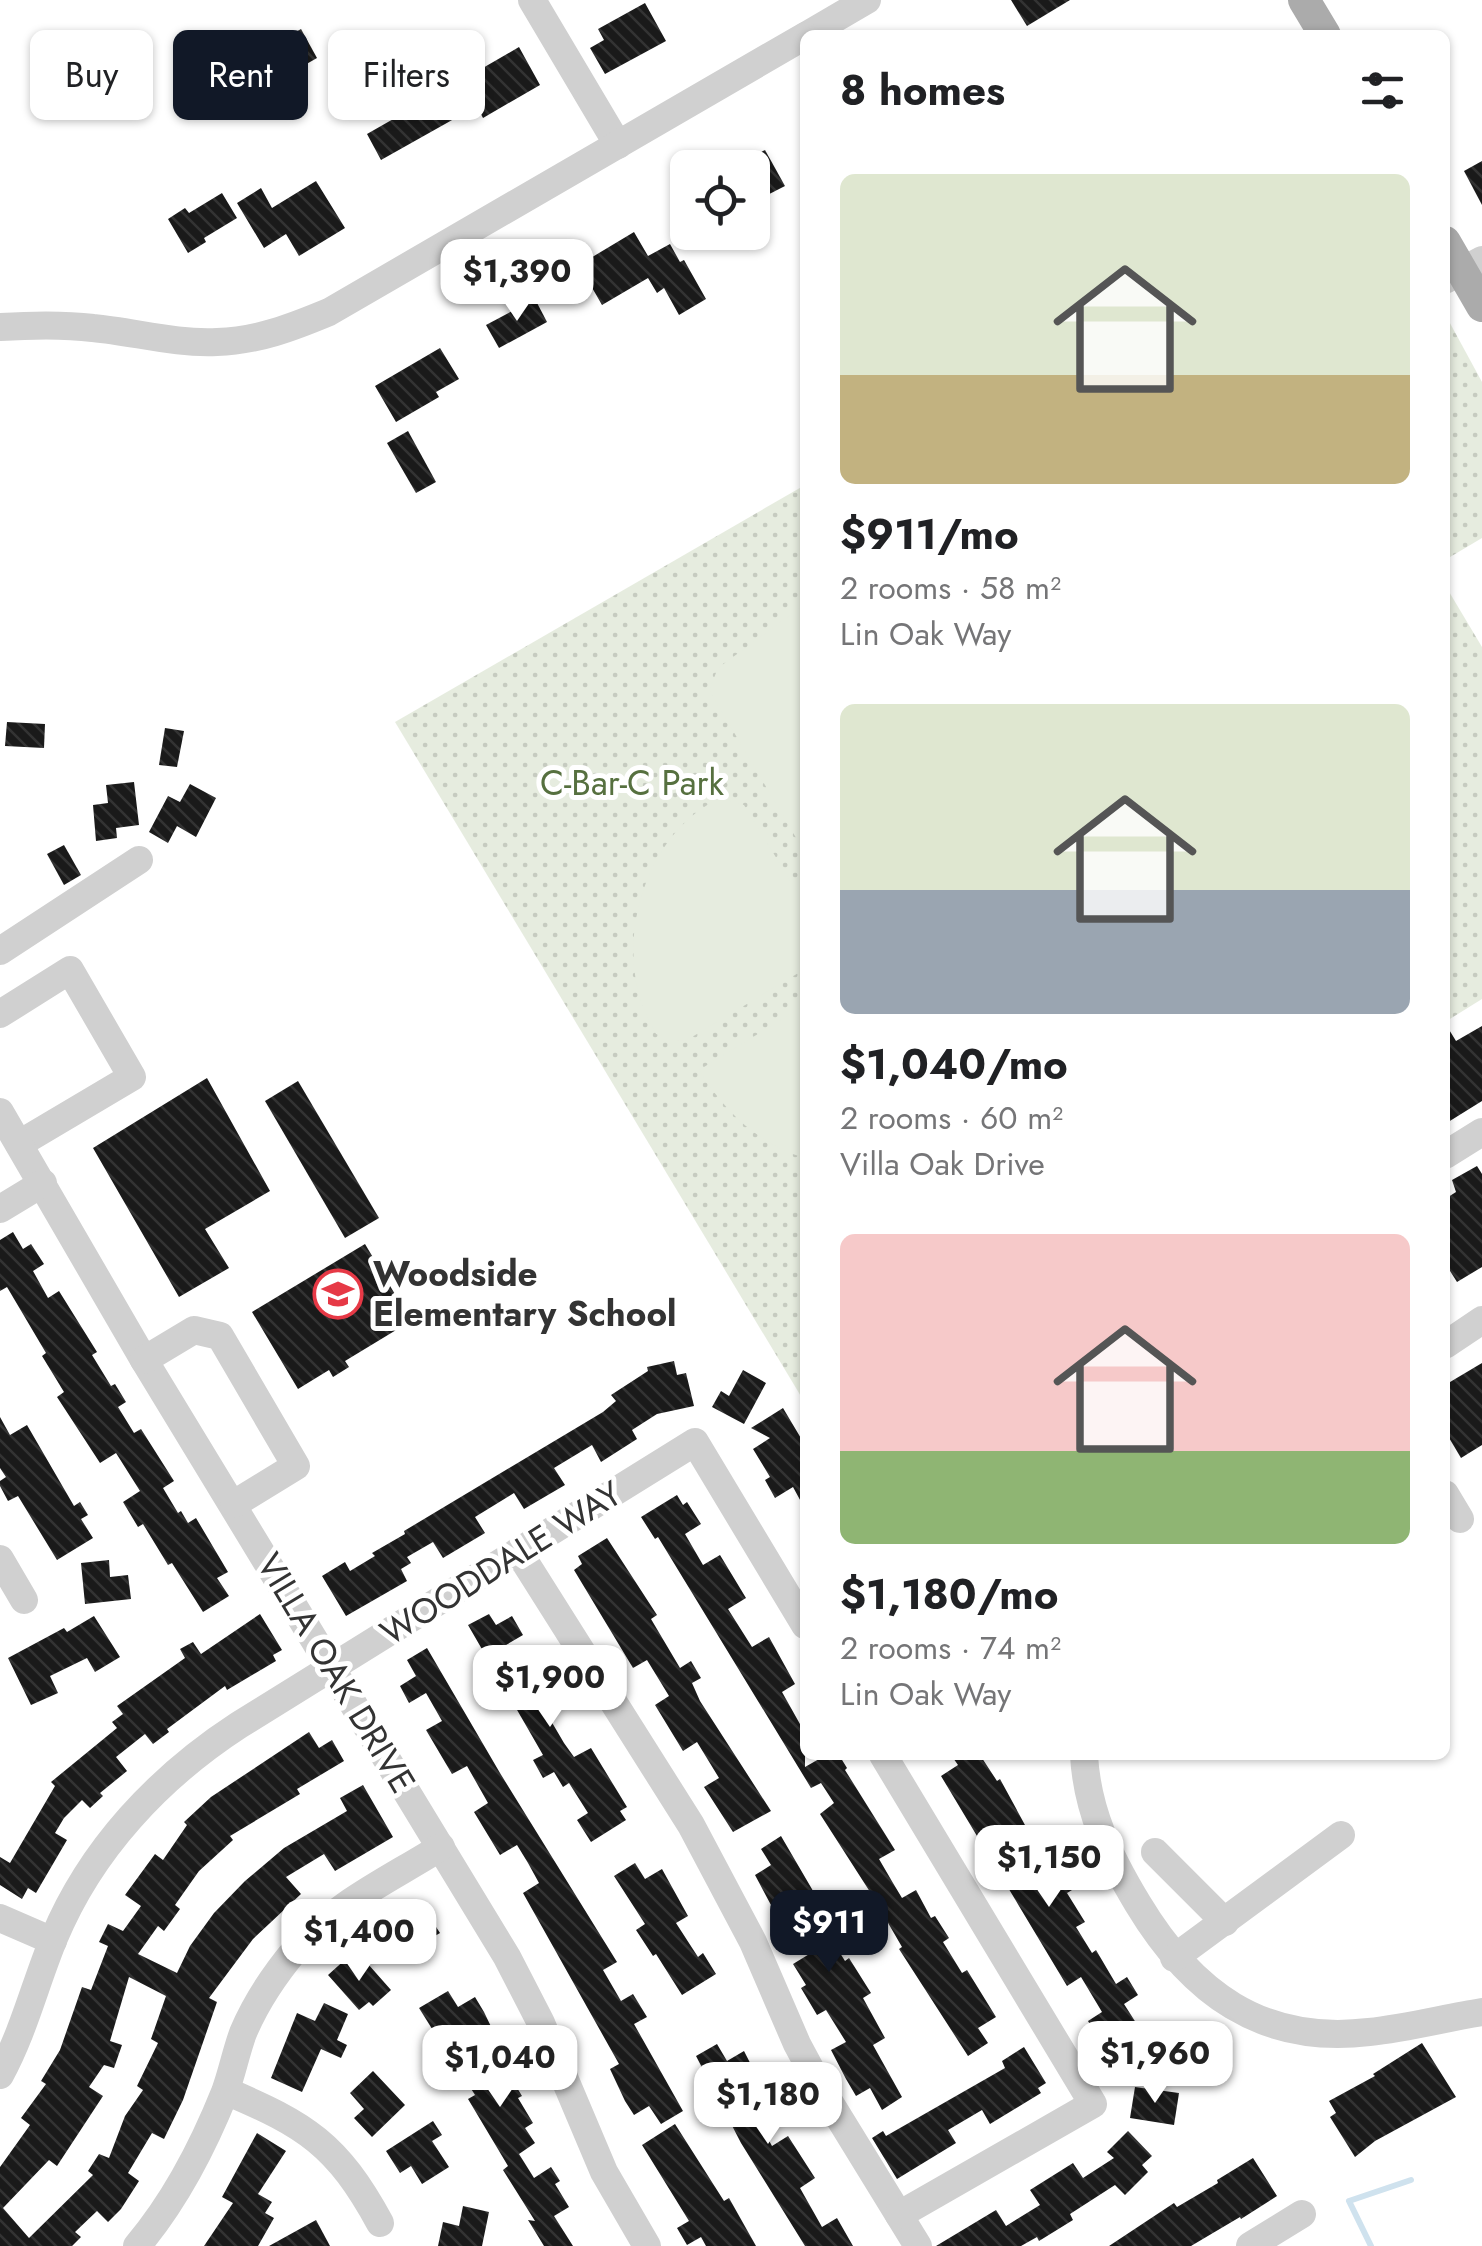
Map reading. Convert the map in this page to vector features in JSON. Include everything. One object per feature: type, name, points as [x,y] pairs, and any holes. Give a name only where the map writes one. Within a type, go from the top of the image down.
[{"type":"main road","points":[[1304,0],[1322,30]]},
{"type":"main road","points":[[1463,270],[1482,306]]},
{"type":"street","points":[[532,0],[618,145]]},
{"type":"street","points":[[816,30],[867,0]]},
{"type":"street","points":[[0,327],[96,328],[172,341],[217,342],[289,329],[330,312],[800,39]]},
{"type":"street","points":[[0,950],[139,860]]},
{"type":"street","points":[[0,1014],[70,970],[132,1077],[19,1144]]},
{"type":"street","name":"VILLA OAK DRIVE","points":[[0,1112],[144,1360],[519,1979],[604,2172],[647,2246]]},
{"type":"street","points":[[1450,1152],[1482,1132]]},
{"type":"street","points":[[0,1209],[43,1184]]},
{"type":"street","points":[[1450,1339],[1482,1320]]},
{"type":"street","points":[[144,1360],[194,1330],[220,1336],[296,1466],[234,1504]]},
{"type":"street","name":"WOODDALE WAY","points":[[0,2075],[70,1905],[105,1849],[156,1790],[222,1737],[695,1442],[800,1617]]},
{"type":"street","points":[[1450,1502],[1460,1519]]},
{"type":"street","points":[[518,1551],[699,1840],[753,1942],[812,2072],[918,2246]]},
{"type":"street","points":[[0,1559],[24,1600]]},
{"type":"street","points":[[886,1760],[1093,2104],[899,2215]]},
{"type":"street","points":[[1085,1760],[1090,1804],[1111,1860],[1174,1958],[1205,1987],[1236,2008],[1268,2022],[1335,2034],[1370,2032],[1482,2012]]},
{"type":"street","points":[[1174,1958],[1341,1836]]},
{"type":"street","points":[[138,2246],[187,2173],[226,2091],[242,2035],[255,2008],[294,1951],[334,1913],[441,1847]]},
{"type":"street","points":[[1156,1852],[1225,1922]]},
{"type":"street","points":[[0,1918],[53,1941]]},
{"type":"street","points":[[226,2091],[281,2115],[320,2141],[357,2182],[380,2223]]},
{"type":"street","points":[[1250,2246],[1302,2214]]},
{"type":"green space","points":[[1450,323],[1482,382],[1482,538],[1450,557]]},
{"type":"green space","name":"C-Bar-C Park","points":[[800,488],[800,1395],[395,722]]},
{"type":"green space","points":[[1450,593],[1482,647],[1482,999],[1450,1019]]},
{"type":"green space","points":[[800,608],[800,845],[709,690],[718,668]]},
{"type":"green space","points":[[720,798],[744,805],[800,897],[800,972],[687,1040],[677,1041],[656,1034],[639,997],[634,936],[647,880],[676,832]]},
{"type":"green space","points":[[800,1008],[800,1156],[772,1144],[744,1124],[699,1070]]},
{"type":"building","points":[[1011,0],[1070,0],[1027,26]]},
{"type":"building","points":[[645,3],[666,41],[605,74],[590,48],[604,40],[598,29]]},
{"type":"building","points":[[308,42],[317,58],[308,63]]},
{"type":"building","points":[[519,47],[540,85],[485,117],[485,67]]},
{"type":"building","points":[[392,120],[452,120],[381,160],[367,134]]},
{"type":"building","points":[[770,159],[785,186],[770,194]]},
{"type":"building","points":[[1482,161],[1482,205],[1464,171]]},
{"type":"building","points":[[316,181],[345,228],[299,256],[286,234],[264,248],[237,203],[261,188],[272,208]]},
{"type":"building","points":[[222,193],[237,218],[188,253],[168,219],[185,208],[189,213]]},
{"type":"building","points":[[634,232],[648,256],[670,244],[670,250],[680,262],[684,260],[706,299],[679,315],[664,288],[657,293],[648,278],[602,305],[579,265]]},
{"type":"building","points":[[535,299],[547,322],[499,348],[486,325]]},
{"type":"building","points":[[440,348],[459,379],[436,392],[439,397],[396,422],[375,386]]},
{"type":"building","points":[[408,431],[436,482],[416,493],[387,443]]},
{"type":"building","points":[[7,722],[45,724],[44,748],[5,746]]},
{"type":"building","points":[[165,728],[184,731],[177,767],[159,765]]},
{"type":"building","points":[[134,782],[139,825],[116,828],[117,838],[96,841],[93,805],[108,803],[106,785]]},
{"type":"building","points":[[190,784],[216,798],[196,837],[177,826],[168,843],[149,832],[168,796],[180,802]]},
{"type":"building","points":[[64,845],[81,875],[64,885],[47,854]]},
{"type":"building","points":[[1482,1026],[1482,1101],[1450,1121],[1450,1031],[1456,1041]]},
{"type":"building","points":[[207,1078],[270,1191],[205,1229],[229,1268],[179,1297],[93,1148]]},
{"type":"building","points":[[298,1081],[379,1218],[345,1238],[265,1101]]},
{"type":"building","points":[[1477,1166],[1482,1174],[1482,1267],[1457,1282],[1450,1271],[1450,1196],[1456,1192],[1452,1180]]},
{"type":"building","points":[[13,1232],[23,1249],[31,1244],[44,1264],[33,1271],[48,1298],[59,1291],[97,1352],[92,1355],[126,1402],[118,1407],[134,1433],[141,1429],[174,1481],[163,1488],[178,1513],[181,1511],[188,1523],[196,1518],[228,1572],[217,1578],[229,1596],[203,1612],[172,1563],[168,1565],[143,1524],[138,1527],[123,1502],[140,1491],[116,1453],[100,1463],[57,1397],[64,1392],[42,1356],[46,1353],[7,1287],[0,1291],[0,1240]]},
{"type":"building","points":[[365,1244],[411,1321],[345,1361],[349,1367],[333,1377],[329,1370],[298,1389],[252,1312]]},
{"type":"building","points":[[674,1361],[677,1375],[686,1373],[694,1406],[657,1414],[632,1430],[637,1439],[601,1462],[592,1445],[554,1468],[565,1485],[524,1509],[514,1493],[475,1517],[485,1533],[443,1558],[433,1542],[407,1557],[411,1563],[401,1569],[407,1581],[346,1616],[322,1576],[345,1562],[350,1571],[375,1556],[372,1553],[405,1534],[404,1531],[603,1412],[616,1401],[611,1395],[648,1371],[647,1367]]},
{"type":"building","points":[[1482,1363],[1482,1445],[1461,1458],[1450,1439],[1450,1382]]},
{"type":"building","points":[[743,1370],[766,1383],[744,1424],[712,1407],[721,1391],[729,1396]]},
{"type":"building","points":[[783,1408],[800,1437],[800,1500],[793,1487],[775,1498],[765,1480],[770,1477],[753,1449],[770,1438],[751,1428]]},
{"type":"building","points":[[0,1417],[10,1435],[27,1425],[74,1506],[80,1502],[88,1515],[81,1519],[93,1538],[57,1560],[18,1496],[8,1501],[0,1486],[6,1477],[0,1468]]},
{"type":"building","points":[[677,1495],[683,1505],[687,1502],[701,1524],[685,1534],[703,1565],[720,1555],[746,1598],[728,1609],[752,1647],[769,1637],[795,1684],[782,1692],[800,1724],[800,1760],[805,1760],[805,1767],[817,1760],[842,1760],[895,1850],[879,1859],[893,1883],[902,1898],[916,1890],[931,1918],[935,1916],[949,1938],[943,1942],[962,1973],[967,1970],[996,2017],[978,2028],[988,2043],[968,2056],[899,1949],[902,1947],[880,1909],[875,1911],[867,1898],[872,1895],[820,1814],[834,1803],[821,1783],[811,1788],[658,1537],[655,1539],[641,1517]]},
{"type":"building","points":[[607,1538],[657,1615],[651,1619],[680,1668],[691,1661],[701,1678],[692,1683],[700,1701],[771,1811],[733,1832],[704,1787],[719,1778],[697,1742],[683,1751],[655,1705],[669,1696],[647,1660],[633,1668],[574,1570],[582,1564],[578,1556]]},
{"type":"building","points":[[109,1560],[110,1577],[128,1575],[131,1599],[85,1604],[81,1563]]},
{"type":"building","points":[[260,1614],[282,1650],[273,1655],[276,1661],[227,1690],[225,1686],[153,1744],[145,1734],[116,1757],[127,1771],[100,1793],[103,1796],[90,1808],[82,1800],[64,1818],[55,1833],[67,1840],[36,1893],[28,1888],[22,1899],[0,1885],[0,1857],[10,1863],[55,1786],[51,1782],[117,1728],[112,1722],[123,1714],[117,1706],[185,1658],[180,1649],[193,1642],[201,1654]]},
{"type":"building","points":[[489,1614],[496,1625],[512,1616],[523,1635],[506,1645],[523,1673],[537,1665],[547,1681],[561,1706],[547,1714],[564,1743],[574,1757],[591,1748],[627,1807],[620,1811],[626,1820],[591,1842],[577,1820],[588,1813],[569,1783],[563,1787],[554,1772],[543,1778],[533,1760],[543,1755],[468,1625]]},
{"type":"building","points":[[94,1616],[120,1657],[95,1672],[87,1658],[50,1676],[58,1693],[31,1705],[8,1658]]},
{"type":"building","points":[[427,1648],[617,1962],[603,1970],[621,2001],[633,1994],[647,2017],[634,2024],[683,2111],[661,2124],[649,2106],[634,2115],[625,2101],[610,2069],[619,2064],[523,1893],[539,1883],[528,1863],[517,1845],[500,1855],[474,1812],[488,1803],[467,1766],[452,1774],[426,1730],[442,1721],[426,1693],[409,1703],[400,1686],[416,1676],[407,1660]]},
{"type":"building","points":[[309,1732],[319,1748],[332,1740],[344,1761],[297,1789],[300,1794],[230,1836],[233,1840],[199,1871],[175,1905],[180,1909],[164,1931],[158,1926],[138,1954],[177,1973],[190,1946],[214,1913],[245,1881],[284,1848],[347,1811],[340,1798],[363,1785],[393,1837],[335,1871],[324,1854],[286,1877],[301,1894],[253,1939],[209,1998],[217,2002],[183,2100],[164,2139],[152,2133],[128,2173],[139,2181],[121,2209],[108,2222],[97,2211],[75,2232],[81,2237],[72,2246],[0,2246],[0,2167],[30,2125],[21,2118],[46,2084],[41,2081],[60,2050],[82,1987],[91,1990],[108,1946],[99,1942],[108,1924],[123,1931],[141,1906],[125,1895],[155,1854],[163,1860],[187,1825],[184,1822],[211,1797]],"holes":[[[129,1977],[166,1996],[151,2039],[158,2043],[137,2086],[143,2090],[125,2116],[109,2158],[99,2154],[88,2171],[93,2175],[29,2238],[3,2208],[49,2160],[57,2166],[103,2096],[89,2087],[104,2065],[114,2068],[122,2045],[110,2041]]]},
{"type":"building","points":[[954,1760],[983,1760],[997,1781],[1000,1779],[1056,1882],[1064,1877],[1072,1890],[1067,1893],[1085,1922],[1076,1927],[1092,1953],[1096,1950],[1116,1984],[1127,1977],[1138,1995],[1124,2004],[1147,2040],[1156,2036],[1169,2060],[1130,2081],[1107,2038],[1101,2042],[1088,2021],[1102,2012],[1081,1977],[1067,1986],[941,1776],[958,1765]]},
{"type":"building","points":[[781,1836],[816,1896],[824,1891],[835,1907],[818,1918],[871,1993],[863,1998],[885,2038],[873,2045],[902,2097],[882,2110],[870,2088],[856,2096],[846,2079],[831,2050],[846,2042],[826,2010],[817,2015],[793,1964],[811,1953],[787,1914],[779,1920],[755,1875],[771,1865],[761,1849]]},
{"type":"building","points":[[635,1863],[645,1879],[662,1869],[688,1916],[676,1923],[698,1957],[703,1953],[716,1974],[682,1995],[636,1930],[645,1924],[614,1876]]},
{"type":"building","points":[[405,1908],[413,1922],[427,1913],[440,1933],[404,1954],[384,1921]]},
{"type":"building","points":[[348,1957],[360,1971],[368,1964],[391,1990],[373,2006],[369,2002],[359,2010],[328,1975]]},
{"type":"building","points":[[448,1991],[458,2007],[475,1997],[484,2012],[497,2039],[485,2046],[503,2076],[508,2073],[533,2123],[525,2128],[535,2143],[519,2154],[534,2178],[551,2167],[560,2181],[555,2184],[569,2207],[554,2216],[573,2246],[544,2246],[528,2220],[535,2221],[503,2170],[508,2166],[468,2099],[475,2095],[468,2084],[474,2081],[447,2035],[439,2040],[419,2008]]},
{"type":"building","points":[[324,2003],[348,2014],[337,2040],[347,2045],[341,2058],[321,2049],[302,2092],[271,2078],[297,2013],[315,2021]]},
{"type":"building","points":[[1422,2043],[1456,2097],[1375,2141],[1355,2157],[1330,2117],[1336,2113],[1329,2101],[1375,2076]]},
{"type":"building","points":[[717,2044],[727,2061],[744,2051],[767,2096],[750,2106],[772,2146],[788,2136],[815,2178],[800,2188],[822,2227],[837,2218],[853,2246],[805,2246],[741,2143],[696,2056]]},
{"type":"building","points":[[1024,2047],[1046,2083],[1038,2088],[1041,2093],[990,2124],[982,2110],[948,2130],[956,2143],[897,2179],[872,2138],[883,2131],[886,2136],[1005,2068],[1002,2061]]},
{"type":"building","points":[[373,2071],[405,2105],[372,2137],[354,2118],[364,2109],[350,2093]]},
{"type":"building","points":[[1135,2087],[1179,2093],[1174,2125],[1130,2118]]},
{"type":"building","points":[[433,2121],[442,2135],[432,2141],[449,2167],[422,2184],[411,2166],[400,2173],[386,2151]]},
{"type":"building","points":[[675,2124],[724,2201],[729,2198],[756,2246],[706,2246],[701,2237],[687,2245],[677,2228],[689,2221],[642,2145]]},
{"type":"building","points":[[1128,2131],[1152,2156],[1142,2165],[1148,2172],[1125,2195],[1115,2185],[1070,2214],[1073,2220],[1039,2241],[1037,2237],[1021,2246],[936,2246],[996,2210],[1006,2226],[1040,2205],[1030,2190],[1073,2163],[1083,2178],[1114,2158],[1107,2152]]},
{"type":"building","points":[[257,2133],[286,2151],[258,2194],[272,2202],[265,2213],[274,2218],[258,2246],[204,2246],[233,2203],[222,2197]]},
{"type":"building","points":[[1253,2158],[1277,2196],[1241,2219],[1191,2246],[1109,2246],[1174,2203],[1177,2207],[1218,2183],[1217,2180]]},
{"type":"building","points":[[463,2206],[489,2212],[482,2246],[438,2246],[443,2222],[459,2226]]},
{"type":"building","points":[[316,2220],[330,2246],[269,2246]]},
{"type":"waterway","points":[[1371,2246],[1349,2201],[1411,2180]]},
{"type":"place","name":"Woodside Elementary School","points":[[338,1294]]}]
